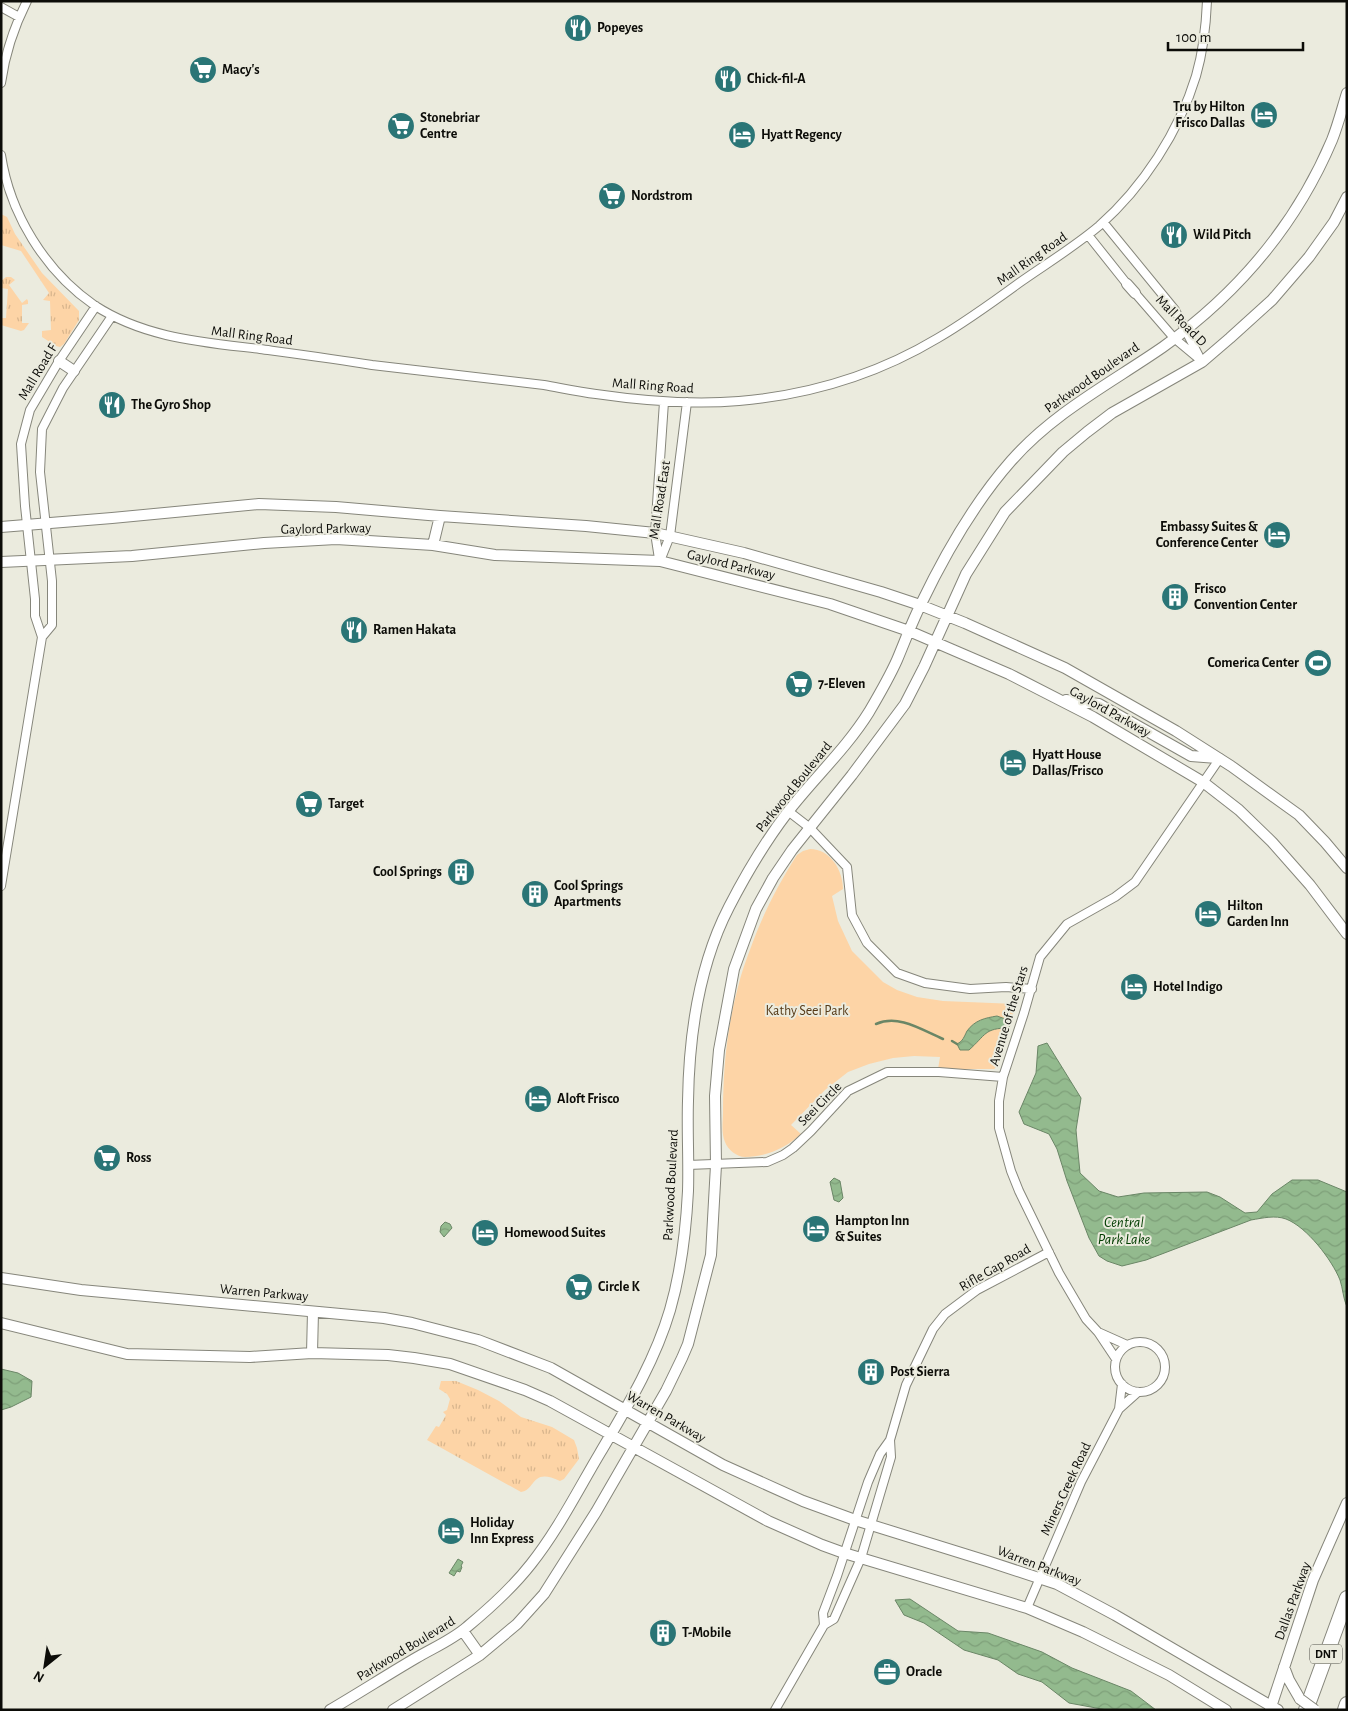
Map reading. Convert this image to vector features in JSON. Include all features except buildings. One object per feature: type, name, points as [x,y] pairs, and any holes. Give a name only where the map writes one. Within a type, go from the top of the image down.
[{"type":"highway","name":"DNT","points":[[1303,1705],[1347,1598]]},
{"type":"highway","points":[[1345,1710],[1347,1704]]},
{"type":"main road","name":"Parkwood Boulevard","points":[[330,1710],[463,1631],[514,1583],[534,1561],[566,1512],[656,1352],[671,1306],[682,1252],[688,1194],[689,1072],[696,1006],[704,974],[727,910],[763,847],[788,812],[862,723],[896,664],[920,605],[974,508],[1014,457],[1075,404],[1174,338],[1216,304],[1241,280],[1281,232],[1316,173],[1333,137],[1347,93]]},
{"type":"main road","points":[[393,1710],[480,1655],[517,1624],[544,1594],[579,1541],[634,1447],[682,1358],[688,1344],[711,1256],[716,1165],[715,1096],[719,1050],[734,969],[756,909],[773,878],[905,704],[936,642],[966,574],[1005,512],[1063,452],[1112,412],[1202,362],[1272,300],[1309,257],[1334,222],[1347,197]]},
{"type":"main road","name":"Mall Road D","points":[[1127,284],[1135,293]]},
{"type":"main road","points":[[59,361],[74,371]]},
{"type":"main road","name":"Gaylord Parkway","points":[[1,527],[260,504],[336,507],[577,525],[655,533],[744,553],[920,605],[1065,668],[1220,758],[1299,814],[1347,868]]},
{"type":"main road","points":[[433,545],[440,516]]},
{"type":"main road","name":"Gaylord Parkway","points":[[1,562],[132,556],[336,539],[433,545],[495,555],[660,561],[830,604],[909,631],[1008,674],[1134,740],[1203,782],[1239,810],[1272,842],[1310,885],[1347,934]]},
{"type":"main road","points":[[1057,699],[1099,704],[1192,756],[1220,758]]},
{"type":"main road","name":"Warren Parkway","points":[[1,1278],[81,1290],[384,1318],[412,1323],[478,1340],[551,1368],[723,1465],[803,1501],[870,1525],[1039,1577],[1078,1594],[1273,1708]]},
{"type":"main road","points":[[312,1353],[313,1312]]},
{"type":"main road","points":[[1,1324],[128,1354],[250,1357],[312,1353],[388,1355],[450,1364],[526,1390],[566,1409],[768,1521],[844,1553],[1027,1608],[1083,1632],[1150,1666],[1226,1710]]},
{"type":"main road","name":"Dallas Parkway","points":[[1273,1708],[1284,1667],[1313,1580],[1347,1503]]},
{"type":"main road","points":[[463,1631],[480,1655]]},
{"type":"main road","points":[[1284,1667],[1303,1705],[1315,1710]]},
{"type":"street","points":[[1,83],[7,52],[19,17],[27,1]]},
{"type":"street","name":"Mall Ring Road","points":[[1,156],[15,206],[46,260],[69,285],[96,306],[112,316],[148,331],[164,336],[197,341],[546,386],[631,399],[664,402],[739,401],[800,392],[852,378],[885,365],[936,339],[960,324],[1088,235],[1103,222],[1145,176],[1174,129],[1197,74],[1208,1]]},
{"type":"street","points":[[1,7],[19,17]]},
{"type":"street","name":"Mall Road D","points":[[1103,222],[1175,310],[1202,362]]},
{"type":"street","name":"Mall Road D","points":[[1088,235],[1127,284]]},
{"type":"street","name":"Mall Road D","points":[[1135,293],[1174,338],[1202,362]]},
{"type":"street","name":"Mall Road F","points":[[1,886],[42,637],[34,616],[35,600],[21,444],[30,410],[59,361],[96,306]]},
{"type":"street","name":"Mall Road F","points":[[42,637],[52,625],[52,581],[40,472],[42,429],[62,388],[112,316]]},
{"type":"street","name":"Mall Road East","points":[[660,561],[655,533],[664,402]]},
{"type":"street","name":"Mall Road East","points":[[660,561],[670,536],[687,402]]},
{"type":"street","name":"Avenue of the Stars","points":[[1116,1360],[1098,1332],[1086,1319],[1059,1273],[1011,1171],[999,1128],[999,1101],[1003,1077],[1040,957],[1067,924],[1115,897],[1135,882],[1220,758]]},
{"type":"street","points":[[788,812],[810,828],[847,867],[852,915],[867,943],[897,973],[925,983],[970,989],[1032,988]]},
{"type":"street","name":"Seei Circle","points":[[688,1166],[767,1162],[784,1155],[848,1091],[887,1072],[939,1072],[1003,1077]]},
{"type":"street","name":"Rifle Gap Road","points":[[890,1440],[880,1454],[822,1612],[824,1625],[834,1619],[861,1558],[891,1457],[890,1440],[906,1384],[933,1329],[945,1314],[977,1290],[1049,1252]]},
{"type":"street","name":"Avenue of the Stars","points":[[1098,1332],[1127,1345]]},
{"type":"street","points":[[1133,1342],[1148,1343],[1160,1351],[1164,1358],[1165,1372],[1158,1385],[1152,1389],[1138,1392],[1129,1390],[1117,1377],[1116,1360],[1122,1349],[1127,1345],[1133,1342]]},
{"type":"street","name":"Miners Creek Road","points":[[1120,1409],[1122,1384]]},
{"type":"street","name":"Miners Creek Road","points":[[1027,1608],[1081,1482],[1120,1409],[1138,1392]]},
{"type":"street","points":[[775,1710],[824,1625]]},
{"type":"green space","points":[[1,214],[7,217],[15,234],[42,273],[79,311],[79,320],[64,344],[60,347],[42,337],[42,331],[51,330],[50,301],[43,300],[49,293],[21,251],[1,245]]},
{"type":"green space","points":[[6,277],[11,277],[15,280],[9,285],[22,303],[27,299],[28,301],[28,304],[22,305],[22,323],[29,323],[21,331],[1,325],[1,318],[6,318],[8,289],[1,288],[1,281]]},
{"type":"green space","name":"Kathy Seei Park","points":[[810,849],[824,853],[838,868],[843,889],[832,896],[838,921],[852,951],[883,982],[897,990],[917,997],[943,1001],[1016,1004],[998,1066],[994,1069],[938,1069],[940,1057],[914,1056],[893,1058],[869,1064],[848,1072],[825,1090],[791,1125],[801,1134],[795,1139],[768,1153],[753,1157],[742,1157],[728,1148],[723,1131],[725,1065],[728,1033],[734,1002],[747,957],[771,900],[797,855]]},
{"type":"green space","points":[[441,1381],[456,1381],[478,1390],[499,1401],[521,1417],[552,1427],[574,1440],[579,1459],[564,1479],[560,1481],[551,1477],[539,1478],[521,1492],[427,1440],[436,1426],[439,1427],[446,1415],[443,1412],[447,1410],[450,1399],[447,1394],[439,1389]]},
{"type":"water","points":[[997,1016],[1011,1021],[1009,1028],[990,1031],[969,1050],[960,1050],[957,1044],[973,1024]]},
{"type":"water","name":"Central Park Lake","points":[[1047,1043],[1081,1098],[1076,1130],[1080,1173],[1099,1191],[1118,1197],[1144,1193],[1207,1192],[1220,1197],[1245,1213],[1257,1212],[1272,1194],[1292,1180],[1318,1180],[1347,1192],[1347,1307],[1340,1280],[1325,1254],[1302,1229],[1286,1219],[1278,1217],[1251,1220],[1146,1260],[1122,1266],[1099,1256],[1089,1238],[1057,1149],[1049,1134],[1024,1124],[1019,1112],[1036,1073],[1038,1046]]},
{"type":"water","points":[[834,1178],[840,1181],[843,1198],[839,1202],[834,1200],[830,1182]]},
{"type":"water","points":[[445,1222],[450,1224],[452,1228],[444,1237],[440,1232],[441,1226]]},
{"type":"water","points":[[1,1369],[18,1373],[32,1381],[31,1397],[1,1410]]},
{"type":"water","points":[[458,1559],[463,1562],[462,1567],[460,1572],[457,1571],[454,1576],[449,1573]]},
{"type":"water","points":[[910,1599],[958,1631],[988,1633],[1042,1652],[1072,1668],[1131,1691],[1156,1710],[1107,1710],[1069,1703],[1042,1682],[1018,1674],[998,1660],[964,1650],[924,1623],[904,1615],[895,1600]]},
{"type":"waterway","points":[[876,1024],[885,1021],[902,1022],[943,1039]]},
{"type":"waterway","points":[[952,1041],[957,1044]]},
{"type":"place","name":"Popeyes","points":[[578,28]]},
{"type":"place","name":"Macy's","points":[[203,70]]},
{"type":"place","name":"Chick-fil-A","points":[[728,79]]},
{"type":"place","name":"Tru by Hilton Frisco Dallas","points":[[1264,115]]},
{"type":"place","name":"Stonebriar Centre","points":[[401,126]]},
{"type":"place","name":"Hyatt Regency","points":[[742,135]]},
{"type":"place","name":"Nordstrom","points":[[612,196]]},
{"type":"place","name":"Wild Pitch","points":[[1174,235]]},
{"type":"place","name":"The Gyro Shop","points":[[112,405]]},
{"type":"place","name":"Embassy Suites & Conference Center","points":[[1277,535]]},
{"type":"place","name":"Frisco Convention Center","points":[[1175,597]]},
{"type":"place","name":"Ramen Hakata","points":[[354,630]]},
{"type":"place","name":"Comerica Center","points":[[1318,663]]},
{"type":"place","name":"7-Eleven","points":[[799,684]]},
{"type":"place","name":"Hyatt House Dallas/Frisco","points":[[1013,763]]},
{"type":"place","name":"Target","points":[[309,804]]},
{"type":"place","name":"Cool Springs","points":[[461,872]]},
{"type":"place","name":"Cool Springs Apartments","points":[[535,894]]},
{"type":"place","name":"Hilton Garden Inn","points":[[1208,914]]},
{"type":"place","name":"Hotel Indigo","points":[[1134,987]]},
{"type":"place","name":"Aloft Frisco","points":[[538,1099]]},
{"type":"place","name":"Ross","points":[[107,1158]]},
{"type":"place","name":"Hampton Inn & Suites","points":[[816,1229]]},
{"type":"place","name":"Homewood Suites","points":[[485,1233]]},
{"type":"place","name":"Circle K","points":[[579,1287]]},
{"type":"place","name":"Post Sierra","points":[[871,1372]]},
{"type":"place","name":"Holiday Inn Express","points":[[451,1531]]},
{"type":"place","name":"T-Mobile","points":[[663,1633]]},
{"type":"place","name":"Oracle","points":[[887,1672]]}]
